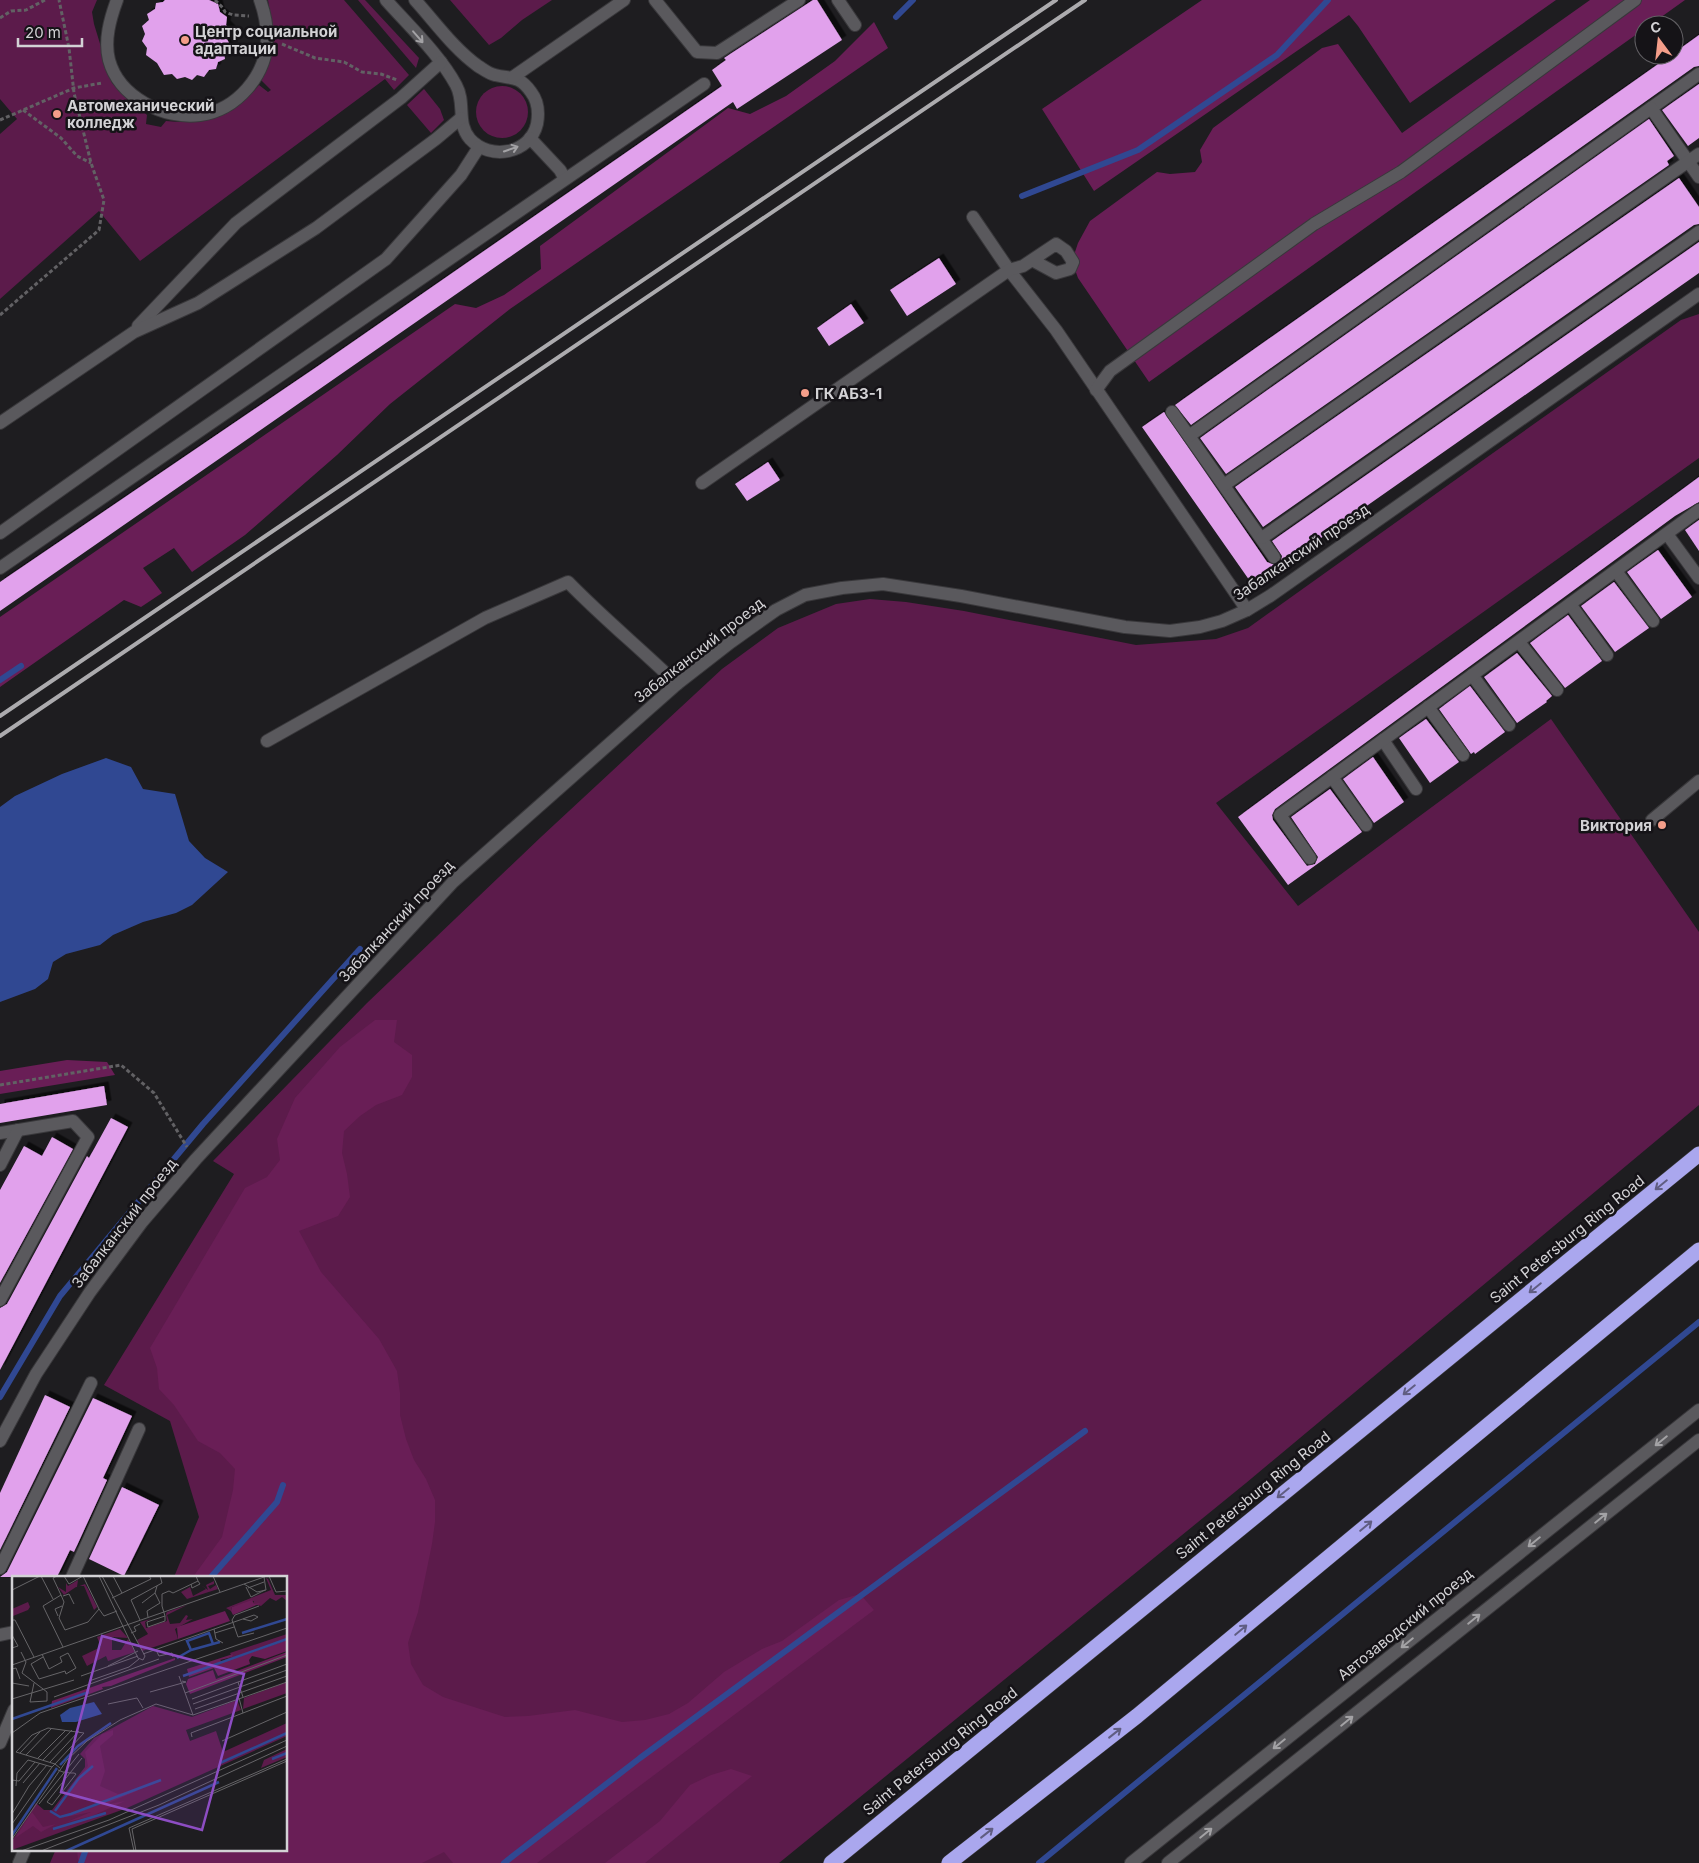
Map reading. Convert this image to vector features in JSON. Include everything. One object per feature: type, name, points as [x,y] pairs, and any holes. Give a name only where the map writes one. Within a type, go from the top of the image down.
[{"type":"highway","name":"Saint Petersburg Ring Road","points":[[830,1863],[1699,1154]]},
{"type":"highway","points":[[949,1863],[1137,1716],[1699,1250]]},
{"type":"street","points":[[117,0],[108,33],[109,59],[113,70],[123,84],[144,103],[157,110],[172,114],[200,115],[226,106],[239,98],[254,80],[263,58],[267,38],[260,0]]},
{"type":"street","points":[[386,0],[440,62],[457,86],[462,105],[461,118],[467,134],[479,147],[489,151],[506,152],[522,146],[530,138],[536,127],[537,103],[532,92],[523,83],[512,77],[494,76],[477,65],[457,47],[415,0]]},
{"type":"street","points":[[512,77],[624,0]]},
{"type":"street","points":[[655,0],[698,52],[716,53],[799,0]]},
{"type":"street","points":[[838,0],[855,25]]},
{"type":"street","points":[[1096,390],[1110,371],[1314,224],[1401,172],[1634,0]]},
{"type":"street","points":[[134,332],[236,223],[408,92],[440,62]]},
{"type":"street","points":[[1189,436],[1699,74]]},
{"type":"street","points":[[0,568],[704,84]]},
{"type":"street","points":[[1651,108],[1699,177]]},
{"type":"street","points":[[0,423],[134,332],[198,303],[316,228],[436,139],[461,118]]},
{"type":"street","points":[[530,138],[560,170],[565,179]]},
{"type":"street","points":[[0,534],[386,259],[461,175],[479,147]]},
{"type":"street","points":[[1224,485],[1699,154]]},
{"type":"street","points":[[973,217],[1009,270],[1056,330],[1247,610]]},
{"type":"street","points":[[1262,538],[1699,232]]},
{"type":"street","points":[[702,483],[1009,270],[1032,260]]},
{"type":"street","name":"Забалканский проезд","points":[[0,1441],[36,1374],[90,1292],[142,1222],[196,1159],[453,882],[677,684],[776,610],[806,595],[842,588],[883,584],[961,596],[1125,627],[1170,631],[1214,623],[1247,610],[1278,590],[1699,294]]},
{"type":"street","points":[[1172,412],[1274,557]]},
{"type":"street","points":[[1310,858],[1280,815],[1699,510]]},
{"type":"street","points":[[1667,534],[1699,578]]},
{"type":"street","points":[[1616,571],[1653,621]]},
{"type":"street","points":[[267,740],[485,618],[568,582],[605,619],[634,642],[677,684]]},
{"type":"street","points":[[1570,604],[1607,655]]},
{"type":"street","points":[[1519,642],[1557,690]]},
{"type":"street","points":[[1472,676],[1509,725]]},
{"type":"street","points":[[1428,708],[1463,754]]},
{"type":"street","points":[[1383,740],[1416,788]]},
{"type":"street","points":[[1332,777],[1366,825]]},
{"type":"street","points":[[1652,820],[1699,781]]},
{"type":"street","points":[[0,1134],[73,1121],[88,1137],[0,1300]]},
{"type":"street","points":[[0,1165],[18,1130]]},
{"type":"street","points":[[0,1568],[91,1383]]},
{"type":"street","name":"Автозаводский проезд","points":[[1130,1863],[1699,1410]]},
{"type":"street","points":[[72,1576],[139,1429]]},
{"type":"street","points":[[1168,1863],[1699,1440]]},
{"type":"street","points":[[0,1743],[12,1715]]},
{"type":"street","points":[[19,1863],[25,1850]]},
{"type":"path","points":[[0,18],[11,11],[26,10],[45,0]]},
{"type":"path","points":[[0,315],[99,230],[104,200],[91,163],[74,88],[69,48],[59,0]]},
{"type":"path","points":[[215,0],[225,12],[243,16],[254,15]]},
{"type":"path","points":[[267,38],[315,58],[344,62],[362,72],[381,74],[396,80],[408,92]]},
{"type":"path","points":[[0,120],[74,88],[107,82]]},
{"type":"path","points":[[22,110],[61,138],[77,156],[91,163]]},
{"type":"path","points":[[0,1085],[121,1065],[154,1092],[182,1140]]},
{"type":"shaded area","points":[[0,0],[97,0],[92,12],[94,24],[112,83],[147,115],[146,124],[161,127],[166,121],[194,122],[217,117],[239,105],[259,85],[268,92],[271,90],[261,80],[269,58],[272,40],[268,0],[344,0],[409,75],[394,90],[385,79],[140,261],[99,211],[0,299],[0,134],[17,119],[0,99]]},
{"type":"shaded area","points":[[358,0],[365,0],[419,58],[416,68]]},
{"type":"shaded area","points":[[450,0],[552,0],[489,45]]},
{"type":"shaded area","points":[[1202,0],[1556,0],[1410,103],[1349,15],[1094,191],[1042,109]]},
{"type":"shaded area","points":[[1590,0],[1685,0],[1664,15],[1634,15],[1634,36],[1149,382],[1078,278],[1074,267],[1074,255],[1090,221],[1157,172],[1170,174],[1195,172],[1202,162],[1200,150],[1213,128],[1322,48],[1338,44],[1402,133]]},
{"type":"shaded area","points":[[874,22],[888,48],[510,309],[390,404],[337,455],[245,535],[192,572],[174,548],[143,568],[162,593],[141,607],[124,600],[0,687],[0,617],[455,304],[476,308],[504,295],[541,269],[540,246],[728,108],[750,114],[786,96],[835,61]]},
{"type":"shaded area","points":[[497,86],[507,86],[521,93],[528,107],[528,117],[521,131],[507,138],[497,138],[487,134],[480,127],[476,117],[476,107],[480,97],[487,90]]},
{"type":"shaded area","points":[[424,89],[440,109],[444,120],[431,133],[407,105]]},
{"type":"shaded area","points":[[1699,314],[1699,458],[1216,803],[1298,906],[1551,719],[1699,932],[1699,1105],[1246,1483],[779,1863],[50,1863],[56,1850],[288,1850],[288,1576],[174,1576],[199,1517],[170,1421],[104,1385],[234,1174],[213,1161],[367,1003],[541,837],[722,669],[778,628],[836,604],[870,599],[906,602],[964,611],[1136,645],[1216,639],[1248,628],[1681,320]]},
{"type":"shaded area","points":[[375,1020],[397,1020],[394,1042],[412,1055],[412,1077],[402,1095],[376,1105],[360,1116],[344,1131],[342,1153],[350,1197],[338,1216],[299,1231],[321,1272],[379,1339],[397,1371],[400,1415],[406,1439],[414,1460],[426,1479],[435,1500],[432,1544],[418,1612],[408,1643],[411,1664],[423,1685],[443,1697],[505,1717],[575,1710],[622,1722],[645,1720],[669,1714],[688,1703],[724,1672],[762,1649],[782,1641],[839,1600],[860,1594],[874,1610],[537,1863],[453,1863],[444,1852],[422,1863],[86,1863],[78,1860],[77,1850],[288,1850],[288,1576],[194,1576],[222,1537],[233,1490],[235,1469],[220,1453],[198,1441],[174,1405],[159,1389],[157,1368],[150,1348],[245,1188],[267,1177],[280,1160],[277,1139],[295,1098],[340,1047]]},
{"type":"shaded area","points":[[67,1060],[107,1062],[115,1075],[0,1094],[0,1071]]},
{"type":"shaded area","points":[[731,1769],[752,1776],[645,1863],[605,1863],[660,1821],[690,1785],[711,1775]]},
{"type":"water","points":[[106,758],[131,767],[143,789],[175,794],[189,841],[205,858],[228,872],[192,905],[176,913],[143,922],[113,935],[100,945],[66,954],[53,962],[48,979],[35,989],[0,1002],[0,807],[15,796],[62,774]]},
{"type":"building","name":"Центр социальной адаптации","points":[[165,0],[209,0],[218,4],[220,12],[227,17],[226,25],[231,30],[227,39],[230,45],[224,52],[225,59],[218,62],[216,69],[209,70],[204,77],[197,75],[192,80],[185,77],[177,79],[172,74],[164,75],[157,63],[146,55],[147,48],[142,41],[145,34],[142,26],[149,20],[147,14],[155,9],[156,3]]},
{"type":"building","points":[[813,0],[817,0],[842,40],[737,109],[733,102],[0,611],[0,582],[318,366],[722,86],[712,70],[726,60],[724,58]]},
{"type":"building","points":[[1699,35],[1699,66],[1694,67],[1191,425],[1175,405],[1657,65],[1684,65],[1684,46]]},
{"type":"building","points":[[1699,84],[1699,138],[1688,146],[1662,110]]},
{"type":"building","points":[[1649,119],[1674,156],[1667,161],[1669,165],[1226,474],[1200,438]]},
{"type":"building","points":[[1679,178],[1699,207],[1699,224],[1694,225],[1263,527],[1235,487]]},
{"type":"building","points":[[1699,242],[1699,273],[1291,559],[1252,584],[1142,427],[1164,412],[1267,562],[1275,565],[1281,561],[1282,556],[1272,541]]},
{"type":"building","points":[[939,258],[956,284],[907,316],[890,290]]},
{"type":"building","points":[[851,304],[864,323],[829,346],[817,328]]},
{"type":"building","points":[[768,462],[780,480],[747,501],[735,484]]},
{"type":"building","points":[[1699,477],[1699,502],[1675,516],[1275,809],[1272,815],[1273,820],[1307,866],[1315,864],[1318,857],[1291,817],[1330,789],[1362,832],[1288,885],[1238,817]]},
{"type":"building","points":[[1699,520],[1699,551],[1685,530]]},
{"type":"building","points":[[1658,550],[1692,597],[1661,619],[1627,572]]},
{"type":"building","points":[[1614,582],[1649,628],[1615,652],[1581,606]]},
{"type":"building","points":[[1568,615],[1602,661],[1565,688],[1530,643]]},
{"type":"building","points":[[1517,653],[1552,696],[1547,702],[1517,723],[1484,677]]},
{"type":"building","points":[[1470,686],[1505,732],[1475,754],[1474,752],[1471,754],[1439,709]]},
{"type":"building","points":[[1426,719],[1459,762],[1430,783],[1399,738]]},
{"type":"building","points":[[1373,757],[1404,802],[1374,823],[1343,779]]},
{"type":"building","points":[[104,1086],[107,1105],[0,1123],[0,1104]]},
{"type":"building","points":[[111,1118],[128,1127],[0,1370],[0,1308],[7,1304],[87,1156],[89,1158]]},
{"type":"building","points":[[52,1137],[73,1149],[0,1283],[0,1190],[24,1146],[42,1156]]},
{"type":"building","points":[[45,1395],[70,1407],[0,1550],[0,1493]]},
{"type":"building","points":[[93,1398],[132,1416],[103,1478],[107,1480],[74,1552],[70,1550],[57,1576],[0,1577],[7,1572]]},
{"type":"building","points":[[122,1487],[159,1505],[124,1576],[89,1559]]},
{"type":"waterway","points":[[896,17],[913,0]]},
{"type":"waterway","points":[[1022,196],[1138,150],[1277,55],[1328,0]]},
{"type":"waterway","points":[[0,680],[21,666]]},
{"type":"waterway","points":[[0,1397],[60,1296],[203,1124],[360,949]]},
{"type":"waterway","points":[[1039,1863],[1699,1322]]},
{"type":"waterway","points":[[504,1863],[640,1758],[1085,1431]]},
{"type":"waterway","points":[[212,1576],[277,1502],[283,1485]]},
{"type":"waterway","points":[[81,1863],[86,1850]]},
{"type":"railway","points":[[0,716],[1056,0]]},
{"type":"railway","points":[[0,736],[1085,0]]},
{"type":"place","name":"Центр социальной адаптации","points":[[185,40]]},
{"type":"place","name":"Автомеханический колледж","points":[[57,114]]},
{"type":"place","name":"ГК АБЗ-1","points":[[805,393]]},
{"type":"place","name":"Виктория","points":[[1662,825]]}]
